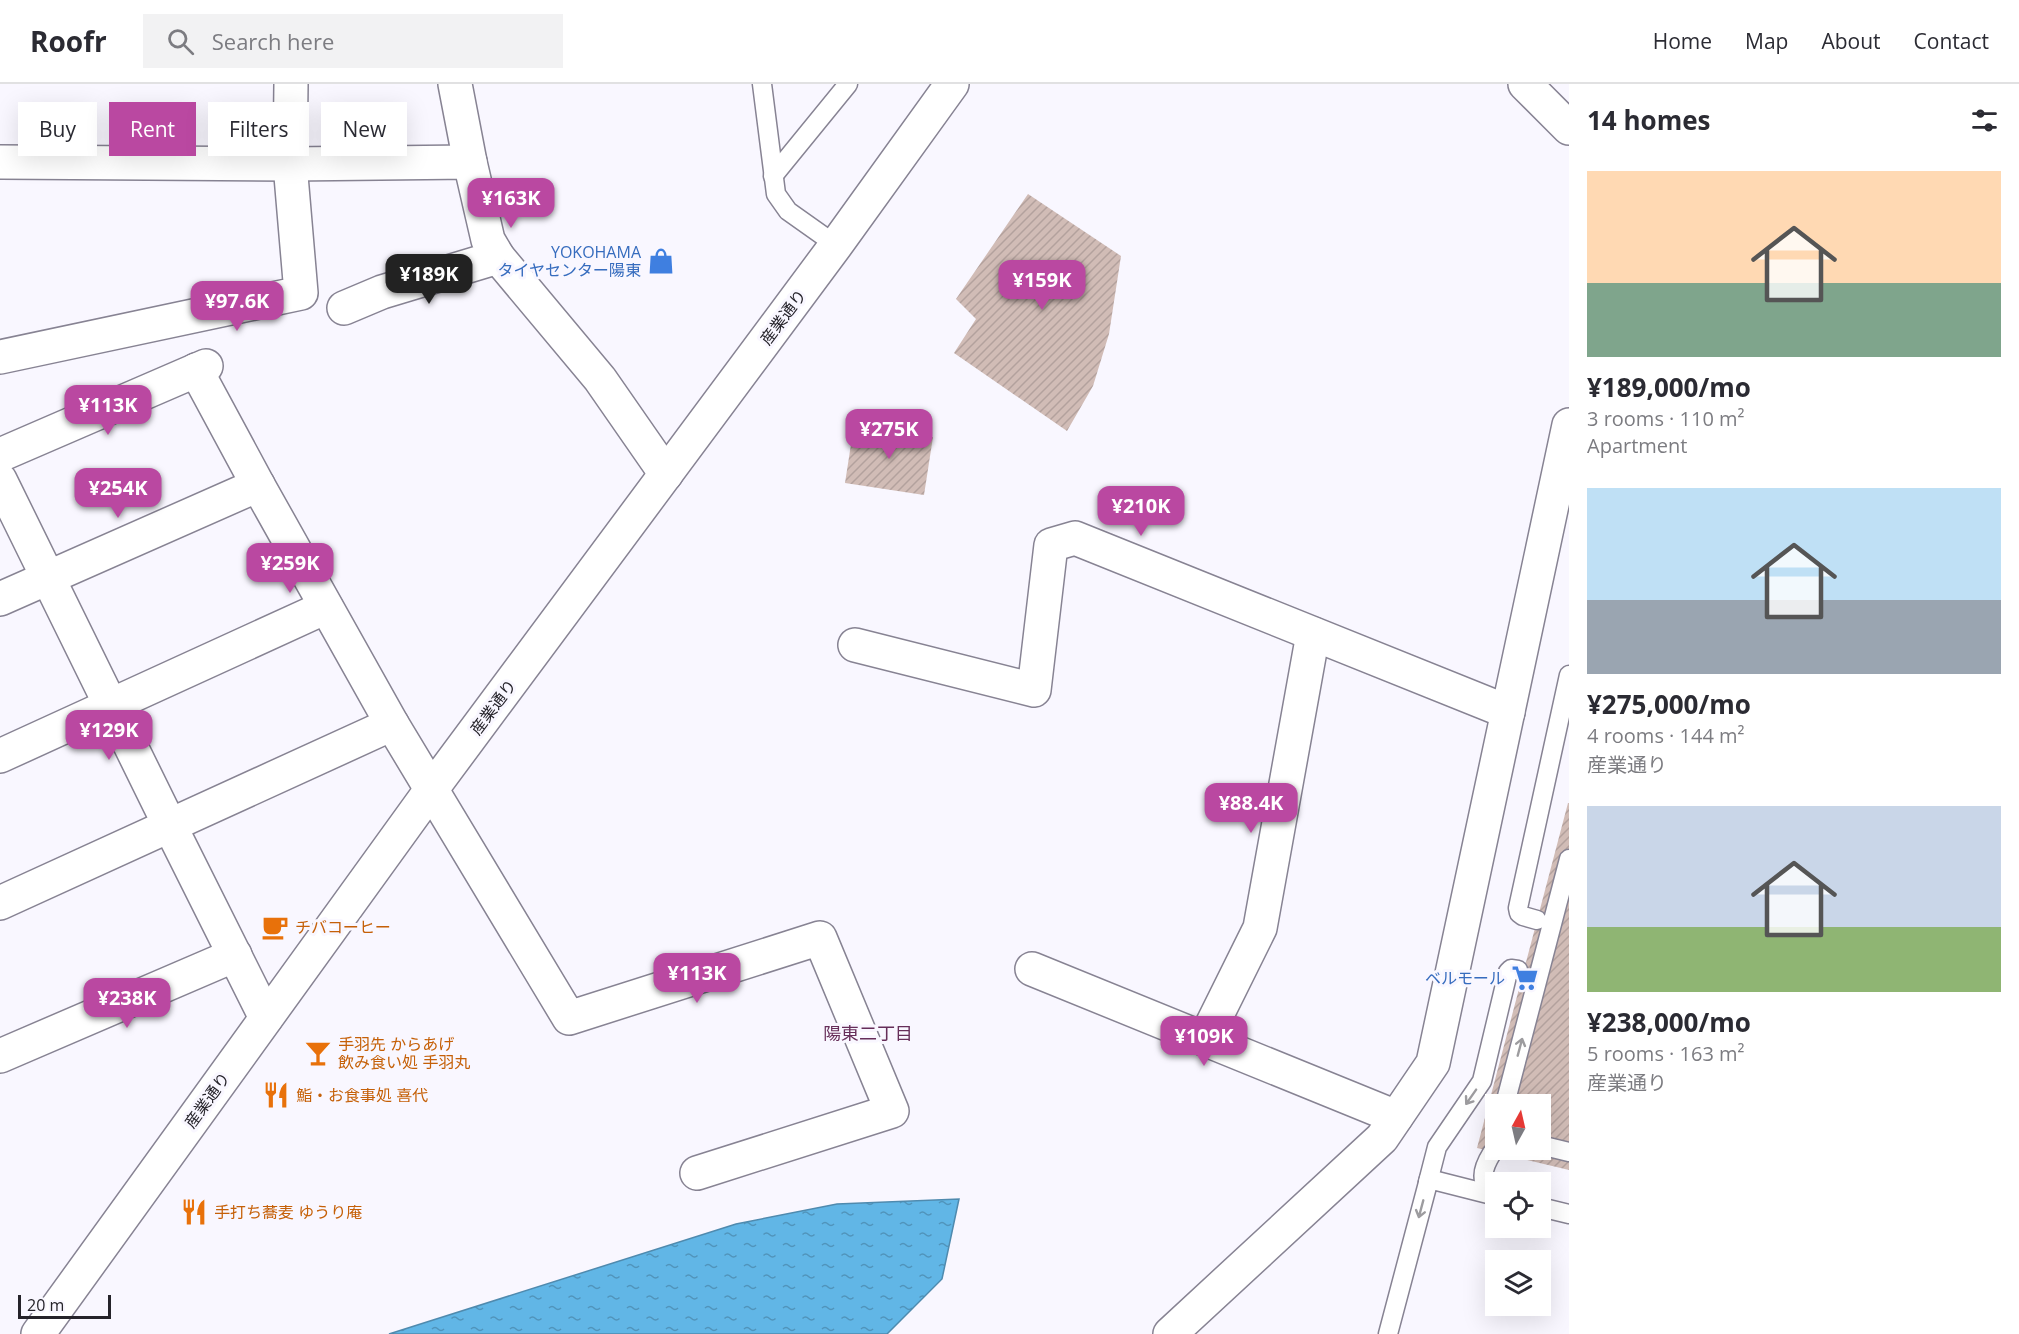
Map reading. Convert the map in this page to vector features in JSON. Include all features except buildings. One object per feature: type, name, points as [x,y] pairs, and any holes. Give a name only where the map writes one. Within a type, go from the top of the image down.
[{"type":"street","points":[[0,357],[301,293],[290,164],[291,84]]},
{"type":"street","points":[[456,84],[488,240],[498,257],[600,379],[666,474]]},
{"type":"street","name":"産業通り","points":[[38,1334],[431,790],[836,245],[952,84]]},
{"type":"street","points":[[1525,84],[1569,128]]},
{"type":"street","points":[[0,162],[290,164],[471,162]]},
{"type":"street","points":[[344,308],[381,292],[498,257]]},
{"type":"street","points":[[0,455],[201,368],[258,485],[392,724],[569,1018],[820,938],[892,1110],[697,1173]]},
{"type":"street","points":[[1170,1334],[1382,1138],[1433,1063],[1569,425]]},
{"type":"street","points":[[0,480],[266,1018]]},
{"type":"street","points":[[0,599],[258,485]]},
{"type":"street","points":[[855,645],[1034,690],[1051,545],[1075,538],[1508,712]]},
{"type":"street","points":[[0,756],[326,607]]},
{"type":"street","points":[[1205,1039],[1260,928],[1313,634]]},
{"type":"street","points":[[0,903],[392,724]]},
{"type":"street","points":[[0,1056],[235,955]]},
{"type":"street","points":[[1032,969],[1396,1118]]},
{"type":"lane","points":[[762,84],[776,194],[788,211],[836,245]]},
{"type":"lane","points":[[773,176],[848,84]]},
{"type":"lane","points":[[1537,920],[1523,916],[1519,913],[1518,908],[1569,675]]},
{"type":"lane","points":[[1508,1094],[1569,859]]},
{"type":"lane","points":[[1388,1334],[1437,1147],[1482,1081],[1508,972],[1511,969],[1518,970]]},
{"type":"lane","points":[[1551,1148],[1569,1152]]},
{"type":"lane","points":[[1485,1184],[1482,1176],[1483,1167],[1488,1160]]},
{"type":"lane","points":[[1428,1182],[1429,1179],[1485,1193]]},
{"type":"lane","points":[[1551,1210],[1569,1214]]},
{"type":"water","points":[[959,1199],[942,1279],[887,1334],[389,1334],[736,1224],[837,1204]]},
{"type":"place","name":"YOKOHAMA タイヤセンター陽東","points":[[661,261]]},
{"type":"place","name":"チバコーヒー","points":[[275,927]]},
{"type":"place","name":"ベルモール","points":[[1525,978]]},
{"type":"place","name":"手羽先 からあげ 飲み食い処 手羽丸","points":[[318,1053]]},
{"type":"place","name":"鮨・お食事処 喜代","points":[[276,1095]]},
{"type":"place","name":"手打ち蕎麦 ゆうり庵","points":[[194,1212]]},
{"type":"district","name":"陽東二丁目","points":[[868,1033]]}]
